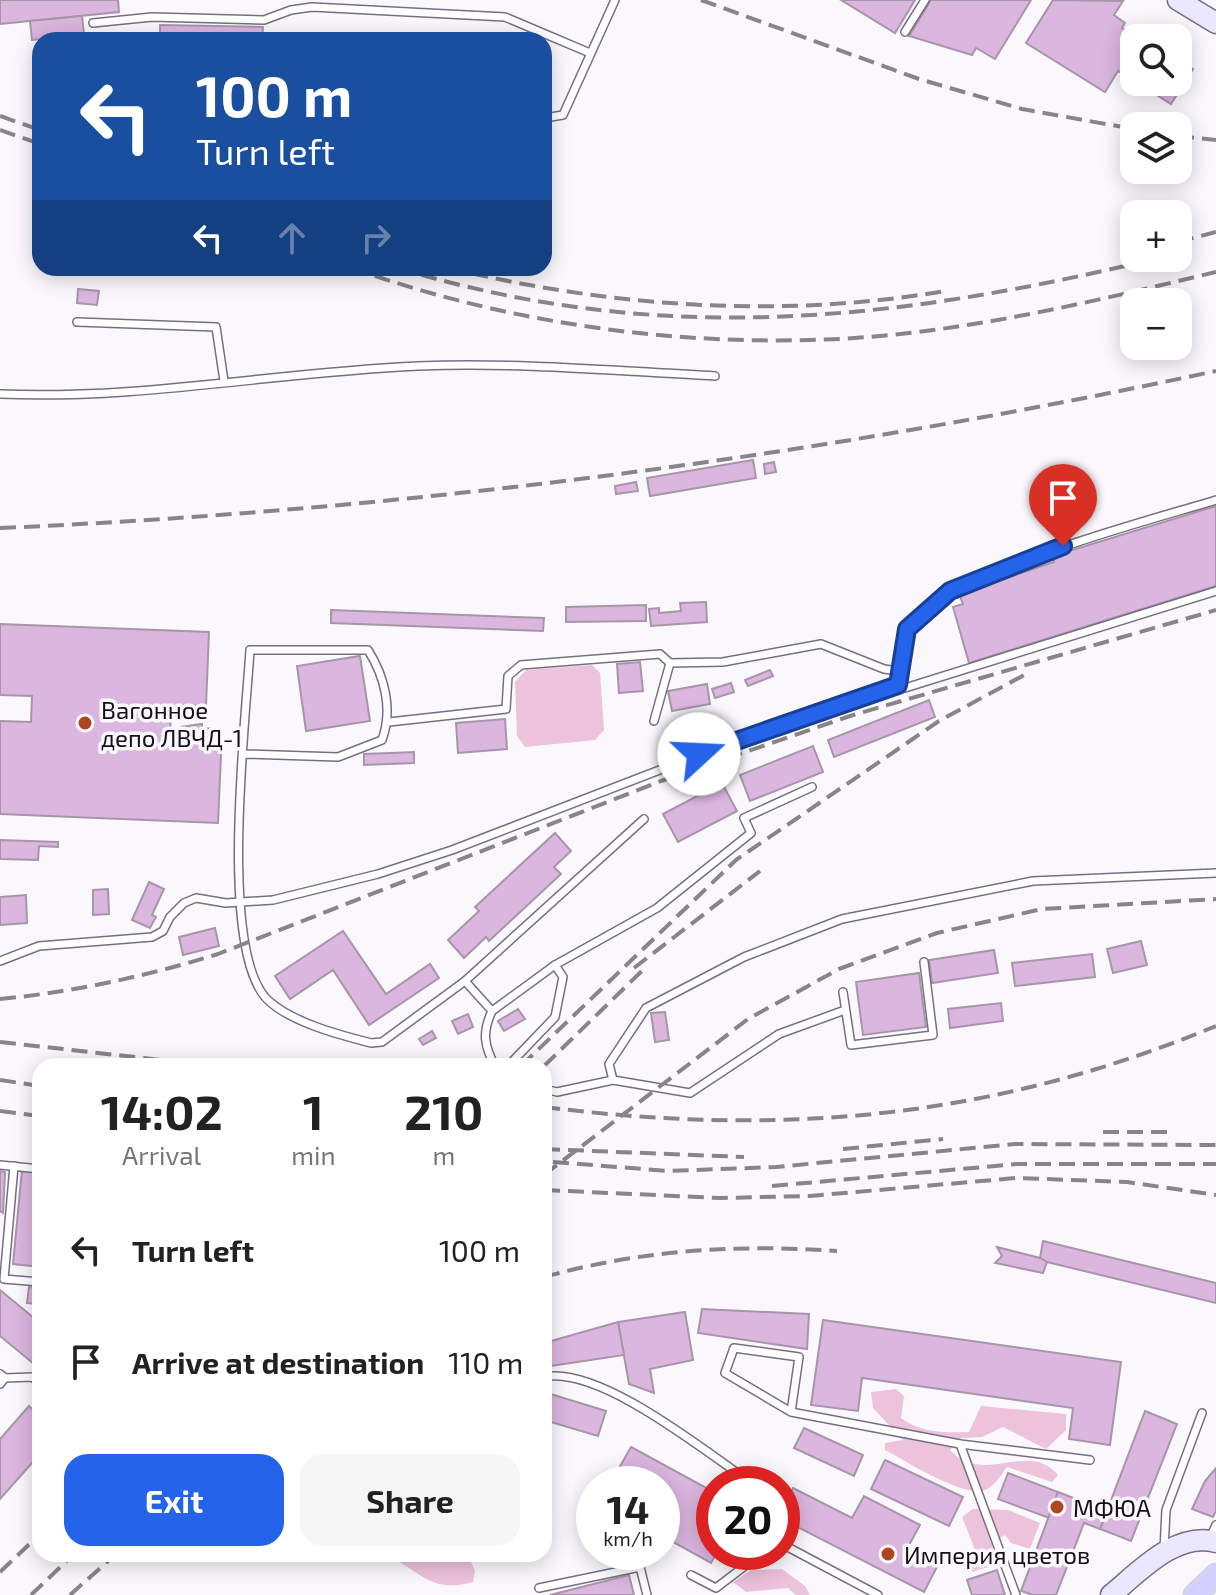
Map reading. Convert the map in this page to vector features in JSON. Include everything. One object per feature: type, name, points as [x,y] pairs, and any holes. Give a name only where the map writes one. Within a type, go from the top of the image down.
[{"type":"main road","points":[[1178,0],[1216,23]]},
{"type":"main road","points":[[1111,1595],[1164,1552],[1214,1535]]},
{"type":"main road","points":[[1195,1595],[1216,1575]]},
{"type":"lane","points":[[552,117],[563,115],[615,0]]},
{"type":"lane","points":[[905,32],[925,0]]},
{"type":"lane","points":[[93,23],[152,17],[264,20],[291,10],[312,7],[475,13],[525,23],[544,32]]},
{"type":"lane","points":[[552,35],[590,53]]},
{"type":"lane","points":[[77,322],[216,327],[224,381]]},
{"type":"lane","points":[[0,394],[97,395],[224,381],[418,366],[533,366],[715,376]]},
{"type":"lane","points":[[898,685],[907,629],[950,591],[1063,546],[1216,500]]},
{"type":"lane","points":[[0,961],[39,946],[152,937],[163,931],[170,917],[184,903],[196,898],[241,902],[273,900],[452,850],[727,744],[898,685],[905,688],[1216,591]]},
{"type":"lane","points":[[389,722],[506,709],[508,676],[521,665],[660,654],[670,663],[723,662],[821,644],[898,671]]},
{"type":"lane","points":[[245,754],[338,757],[382,740],[389,722],[382,671],[368,650],[250,650],[239,832],[245,944],[259,989],[270,1003],[357,1040],[382,1042],[465,981],[644,819]]},
{"type":"lane","points":[[654,721],[670,663]]},
{"type":"lane","points":[[491,1058],[484,1037],[492,1011],[555,965],[657,908],[751,833],[744,818],[812,787]]},
{"type":"lane","points":[[613,1080],[609,1064],[646,1008],[744,957],[842,919],[1033,881],[1216,873]]},
{"type":"lane","points":[[843,992],[851,1045],[933,1035],[924,962]]},
{"type":"lane","points":[[517,1058],[555,1017],[563,977],[555,965]]},
{"type":"lane","points":[[465,981],[492,1011]]},
{"type":"lane","points":[[552,1091],[613,1080],[690,1093],[779,1034],[845,1010]]},
{"type":"lane","points":[[0,1165],[32,1168]]},
{"type":"lane","points":[[14,1166],[4,1279],[32,1281]]},
{"type":"lane","points":[[791,1412],[799,1357],[734,1348],[725,1373],[791,1412],[960,1444],[1090,1460]]},
{"type":"lane","points":[[552,1375],[559,1373],[614,1391],[726,1466]]},
{"type":"lane","points":[[2,1379],[32,1377]]},
{"type":"lane","points":[[1164,1552],[1166,1510],[1202,1413]]},
{"type":"lane","points":[[960,1444],[1016,1595]]},
{"type":"lane","points":[[800,1554],[878,1595]]},
{"type":"lane","points":[[539,1588],[640,1567],[647,1595]]},
{"type":"lane","points":[[691,1575],[716,1588],[740,1570]]},
{"type":"shaded area","points":[[592,665],[600,673],[604,730],[595,740],[525,747],[517,736],[515,682],[526,670]]},
{"type":"shaded area","points":[[896,1389],[904,1396],[901,1418],[917,1427],[934,1431],[969,1432],[981,1406],[1066,1414],[1066,1430],[1046,1449],[1003,1427],[982,1437],[961,1438],[950,1450],[963,1460],[977,1464],[1033,1461],[1046,1465],[1058,1475],[1052,1482],[1007,1467],[992,1486],[975,1491],[949,1484],[920,1470],[885,1450],[885,1443],[903,1440],[873,1408],[871,1392]]},
{"type":"shaded area","points":[[973,1509],[1008,1510],[1040,1523],[1030,1549],[1011,1543],[1005,1535],[992,1543],[994,1565],[969,1573],[964,1568],[974,1547],[962,1517]]},
{"type":"shaded area","points":[[400,1562],[471,1562],[475,1571],[473,1582],[458,1585],[427,1579]]},
{"type":"shaded area","points":[[751,1570],[783,1570],[805,1586],[810,1595],[796,1595],[788,1588],[746,1592],[733,1582]]},
{"type":"building","points":[[0,0],[118,0],[119,12],[0,24]]},
{"type":"building","points":[[841,0],[915,0],[895,33]]},
{"type":"building","points":[[931,0],[1031,0],[995,59],[976,48],[972,55],[909,36]]},
{"type":"building","points":[[1053,0],[1123,1],[1114,15],[1125,23],[1120,24],[1120,72],[1105,92],[1026,43]]},
{"type":"building","points":[[82,16],[84,32],[32,32],[32,40],[30,21]]},
{"type":"building","points":[[160,25],[263,27],[263,32],[160,32]]},
{"type":"building","points":[[1158,96],[1176,96],[1171,104]]},
{"type":"building","points":[[78,289],[99,291],[97,305],[77,303]]},
{"type":"building","points":[[753,460],[756,478],[650,496],[647,478]]},
{"type":"building","points":[[774,462],[776,472],[765,474],[764,464]]},
{"type":"building","points":[[636,482],[638,491],[616,494],[615,486]]},
{"type":"building","points":[[1216,506],[1216,586],[969,663],[953,607],[963,604],[959,594],[1054,562],[1053,556]]},
{"type":"building","points":[[706,602],[707,622],[651,626],[649,609],[659,608],[659,613],[681,611],[680,603]]},
{"type":"building","points":[[646,605],[646,621],[566,622],[566,607]]},
{"type":"building","points":[[331,610],[544,618],[543,631],[331,623]]},
{"type":"building","name":"Вагонное депо ЛВЧД-1","points":[[0,624],[209,632],[206,706],[171,705],[170,742],[180,742],[181,727],[202,724],[202,728],[214,729],[214,742],[220,743],[221,755],[218,823],[0,814],[0,721],[31,722],[32,696],[0,695]]},
{"type":"building","points":[[360,656],[370,721],[306,731],[297,666]]},
{"type":"building","points":[[640,662],[643,691],[619,693],[617,664]]},
{"type":"building","points":[[770,670],[773,676],[748,686],[745,680]]},
{"type":"building","points":[[731,683],[734,692],[715,698],[712,689]]},
{"type":"building","points":[[707,684],[710,704],[672,711],[668,691]]},
{"type":"building","points":[[929,700],[935,717],[834,757],[828,740]]},
{"type":"building","points":[[505,719],[507,749],[458,753],[456,723]]},
{"type":"building","points":[[813,746],[823,772],[750,801],[740,775]]},
{"type":"building","points":[[414,752],[414,763],[364,765],[364,754]]},
{"type":"building","points":[[722,783],[737,811],[678,842],[663,814]]},
{"type":"building","points":[[555,833],[571,851],[554,867],[561,874],[489,941],[486,937],[464,958],[448,940],[479,911],[475,907]]},
{"type":"building","points":[[0,840],[58,842],[58,847],[39,846],[38,860],[0,859]]},
{"type":"building","points":[[149,882],[164,889],[152,915],[156,917],[150,928],[132,920]]},
{"type":"building","points":[[108,889],[109,914],[93,915],[93,890]]},
{"type":"building","points":[[26,895],[27,923],[0,925],[0,897]]},
{"type":"building","points":[[215,928],[219,946],[183,955],[179,937]]},
{"type":"building","points":[[343,931],[386,994],[430,964],[439,978],[369,1025],[333,970],[290,999],[275,976]]},
{"type":"building","points":[[1141,941],[1147,965],[1113,973],[1107,949]]},
{"type":"building","points":[[994,950],[998,973],[932,983],[929,960]]},
{"type":"building","points":[[1092,954],[1095,977],[1015,986],[1012,963]]},
{"type":"building","points":[[919,973],[926,1027],[863,1035],[856,982]]},
{"type":"building","points":[[1001,1003],[1003,1021],[950,1028],[948,1009]]},
{"type":"building","points":[[518,1009],[525,1019],[504,1031],[498,1021]]},
{"type":"building","points":[[665,1012],[669,1040],[655,1042],[651,1013]]},
{"type":"building","points":[[468,1014],[473,1027],[458,1034],[452,1021]]},
{"type":"building","points":[[432,1031],[436,1038],[423,1045],[419,1039]]},
{"type":"building","points":[[22,1170],[32,1171],[32,1266],[13,1264]]},
{"type":"building","points":[[0,1171],[5,1172],[3,1213],[0,1211]]},
{"type":"building","points":[[1043,1241],[1216,1283],[1216,1303],[1047,1262],[1040,1258]]},
{"type":"building","points":[[997,1247],[1040,1258],[1047,1262],[1043,1273],[995,1263],[1002,1256]]},
{"type":"building","points":[[29,1287],[32,1288],[32,1303],[27,1303]]},
{"type":"building","points":[[0,1290],[32,1316],[32,1362],[0,1336]]},
{"type":"building","points":[[702,1309],[809,1314],[807,1349],[698,1333]]},
{"type":"building","points":[[685,1312],[693,1360],[650,1369],[654,1393],[629,1384],[618,1322]]},
{"type":"building","points":[[823,1320],[1121,1362],[1110,1445],[1069,1439],[1073,1408],[862,1378],[858,1411],[811,1405]]},
{"type":"building","points":[[618,1322],[624,1355],[552,1366],[552,1341]]},
{"type":"building","points":[[552,1394],[606,1411],[598,1436],[552,1422]]},
{"type":"building","points":[[29,1406],[32,1409],[32,1463],[0,1499],[0,1439]]},
{"type":"building","points":[[1145,1411],[1177,1424],[1131,1541],[1100,1529]]},
{"type":"building","points":[[804,1428],[863,1455],[854,1476],[794,1448]]},
{"type":"building","points":[[631,1447],[666,1466],[620,1466]]},
{"type":"building","points":[[885,1460],[963,1497],[949,1526],[871,1489]]},
{"type":"building","points":[[1216,1468],[1216,1511],[1213,1517],[1192,1509],[1205,1481]]},
{"type":"building","points":[[1008,1473],[1058,1492],[1049,1518],[998,1499]]},
{"type":"building","points":[[680,1474],[696,1482],[696,1555],[680,1546]]},
{"type":"building","points":[[800,1492],[852,1518],[864,1496],[920,1525],[908,1547],[939,1563],[924,1592],[800,1528]]},
{"type":"building","points":[[1058,1492],[1107,1511],[1100,1529],[1084,1523],[1056,1595],[1033,1595],[1021,1591]]},
{"type":"building","points":[[997,1570],[1005,1595],[972,1595],[967,1580]]},
{"type":"building","points":[[629,1575],[634,1595],[550,1595]]},
{"type":"railway","points":[[701,0],[919,79],[1022,109],[1120,126]]},
{"type":"railway","points":[[0,116],[32,127]]},
{"type":"railway","points":[[0,130],[32,141]]},
{"type":"railway","points":[[1192,137],[1216,140]]},
{"type":"railway","points":[[1192,238],[1216,232]]},
{"type":"railway","points":[[429,276],[496,293],[591,309],[685,317],[779,317],[872,310],[966,297],[1120,267]]},
{"type":"railway","points":[[376,276],[463,302],[578,325],[694,338],[810,340],[861,338],[964,326],[1065,307],[1216,272]]},
{"type":"railway","points":[[487,276],[571,292],[696,305],[821,305],[945,291]]},
{"type":"railway","points":[[0,528],[307,508],[611,475],[914,429],[1216,371]]},
{"type":"railway","points":[[0,999],[110,982],[218,954],[661,781],[853,715],[1216,610]]},
{"type":"railway","points":[[529,1058],[736,860],[939,721],[1026,674]]},
{"type":"railway","points":[[634,968],[760,871]]},
{"type":"railway","points":[[552,1169],[748,1019],[839,969],[937,933],[1042,909],[1216,899]]},
{"type":"railway","points":[[552,1058],[647,966]]},
{"type":"railway","points":[[552,1108],[718,1120],[803,1119],[886,1113],[968,1100],[1050,1082],[1133,1057],[1216,1026]]},
{"type":"railway","points":[[0,1042],[143,1058]]},
{"type":"railway","points":[[0,1080],[32,1085]]},
{"type":"railway","points":[[0,1111],[32,1115]]},
{"type":"railway","points":[[1103,1132],[1175,1132]]},
{"type":"railway","points":[[843,1149],[943,1139]]},
{"type":"railway","points":[[553,1162],[669,1171],[776,1167],[1015,1144],[1216,1145]]},
{"type":"railway","points":[[552,1149],[744,1157]]},
{"type":"railway","points":[[772,1186],[1017,1164],[1216,1164]]},
{"type":"railway","points":[[552,1190],[720,1198],[810,1196],[1016,1178],[1127,1182],[1216,1195]]},
{"type":"railway","points":[[552,1275],[617,1261],[689,1251],[763,1248],[837,1251]]},
{"type":"railway","points":[[0,1572],[32,1542]]},
{"type":"railway","points":[[31,1595],[66,1562]]},
{"type":"railway","points":[[70,1595],[107,1562]]},
{"type":"place","name":"Вагонное депо ЛВЧД-1","points":[[85,723]]},
{"type":"place","name":"МФЮА","points":[[1057,1507]]},
{"type":"place","name":"Империя цветов","points":[[888,1554]]},
{"type":"route","points":[[699,754],[898,685],[907,629],[950,591],[1063,546]]}]
